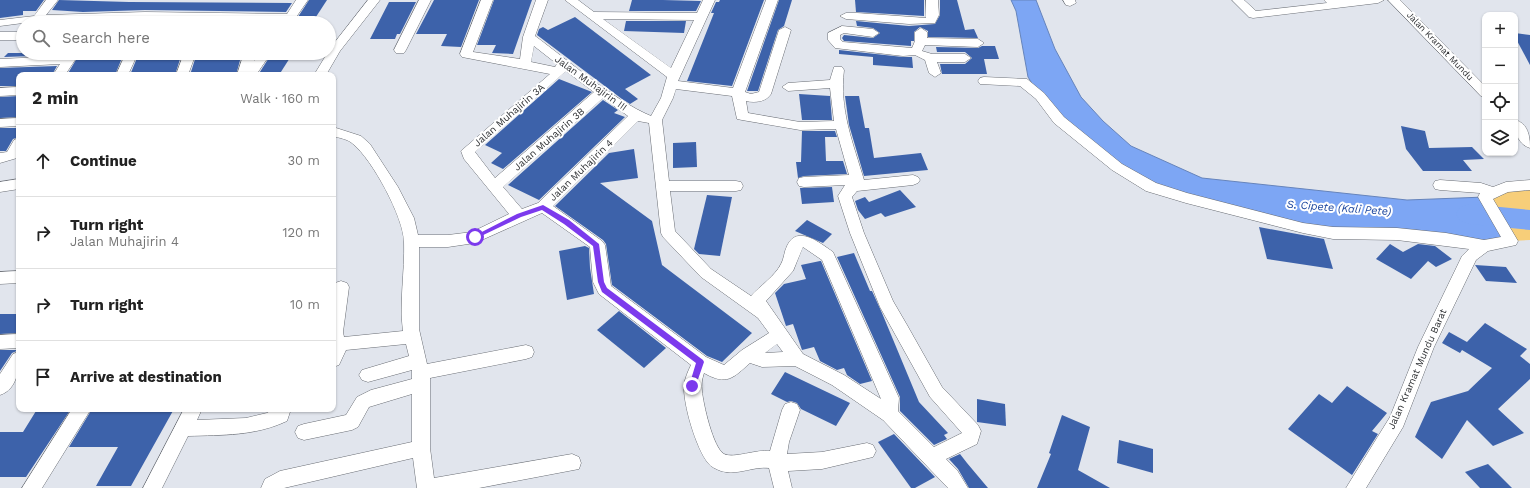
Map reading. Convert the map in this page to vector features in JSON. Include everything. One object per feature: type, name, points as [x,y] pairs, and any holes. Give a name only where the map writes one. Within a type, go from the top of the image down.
[{"type":"street","points":[[40,16],[52,0]]},
{"type":"street","points":[[291,16],[302,0]]},
{"type":"street","points":[[336,49],[374,0]]},
{"type":"street","points":[[400,50],[425,0]]},
{"type":"street","points":[[486,0],[466,54],[525,64],[562,68]]},
{"type":"street","points":[[525,64],[529,37],[542,0]]},
{"type":"street","points":[[571,0],[593,15],[672,80],[738,94],[743,98],[756,98],[765,94],[785,30]]},
{"type":"street","points":[[709,0],[672,80],[668,98],[655,120],[668,233],[692,259],[760,306],[797,359],[838,380],[889,414],[932,457],[959,488]]},
{"type":"street","points":[[772,0],[738,94],[742,116],[800,126],[841,125]]},
{"type":"street","points":[[846,16],[862,15],[922,21],[932,19],[932,0]]},
{"type":"street","points":[[1238,0],[1253,15],[1333,2],[1378,0]]},
{"type":"street","name":"Jalan Kramat Mundu","points":[[1394,0],[1482,90]]},
{"type":"street","points":[[593,15],[702,17]]},
{"type":"street","points":[[0,23],[16,21]]},
{"type":"street","points":[[922,21],[919,46],[930,58],[935,73]]},
{"type":"street","points":[[873,33],[842,29],[834,33],[834,40],[839,45],[903,52],[919,46],[978,43]]},
{"type":"street","points":[[0,36],[16,36]]},
{"type":"street","name":"Jalan Muhajirin III","points":[[529,37],[562,68],[636,115],[656,122]]},
{"type":"street","points":[[930,58],[965,58]]},
{"type":"street","points":[[0,63],[30,60]]},
{"type":"street","points":[[61,72],[68,60]]},
{"type":"street","points":[[123,72],[129,60]]},
{"type":"street","points":[[183,72],[187,60]]},
{"type":"street","points":[[244,72],[248,60]]},
{"type":"street","points":[[252,72],[260,60]]},
{"type":"street","points":[[322,72],[329,60]]},
{"type":"street","name":"Jalan Muhajirin 3A","points":[[496,186],[469,156],[468,150],[562,68]]},
{"type":"street","points":[[788,87],[836,77],[841,125],[855,183]]},
{"type":"street","points":[[984,81],[1023,82],[1040,96],[1059,120],[1118,166],[1151,187],[1186,198],[1303,228],[1333,233],[1397,234],[1446,239],[1484,246]]},
{"type":"street","points":[[0,92],[16,91]]},
{"type":"street","name":"Jalan Muhajirin 3B","points":[[496,186],[602,92]]},
{"type":"street","name":"Jalan Muhajirin 4","points":[[636,115],[543,207],[567,222],[597,245],[601,282],[605,290],[700,362],[716,371],[727,373],[748,355]]},
{"type":"street","points":[[0,123],[16,122]]},
{"type":"street","points":[[1518,128],[1530,143]]},
{"type":"street","points":[[336,131],[356,139],[365,147],[400,202],[407,218],[412,241],[410,294],[413,337],[420,372],[421,448],[427,488],[572,463]]},
{"type":"street","points":[[0,158],[12,155],[16,148]]},
{"type":"street","points":[[804,182],[855,183],[913,180]]},
{"type":"street","points":[[855,183],[845,196],[857,233],[886,302],[936,392],[972,431],[971,438],[932,457]]},
{"type":"street","points":[[0,187],[16,184]]},
{"type":"street","points":[[1440,185],[1481,188],[1490,195],[1506,187],[1530,185]]},
{"type":"street","points":[[496,186],[519,216]]},
{"type":"street","points":[[662,186],[736,186]]},
{"type":"street","name":"Jalan Kramat Mundu Barat","points":[[1355,488],[1397,421],[1426,347],[1470,256],[1484,246],[1511,241],[1490,195]]},
{"type":"street","points":[[412,241],[448,241],[475,237],[519,216],[543,207]]},
{"type":"street","points":[[760,306],[788,267],[794,247],[799,241],[807,242],[828,256],[890,398],[889,414]]},
{"type":"street","points":[[0,278],[16,277]]},
{"type":"street","points":[[336,328],[341,287]]},
{"type":"street","points":[[748,355],[780,334]]},
{"type":"street","points":[[336,336],[413,337]]},
{"type":"street","points":[[0,342],[16,341]]},
{"type":"street","points":[[336,345],[336,356]]},
{"type":"street","points":[[368,375],[420,372],[526,352]]},
{"type":"street","points":[[748,355],[762,360],[797,359]]},
{"type":"street","points":[[700,362],[692,386],[698,412],[711,453],[718,461],[725,464],[756,458],[768,458],[777,462],[793,464],[818,462],[867,451]]},
{"type":"street","points":[[0,388],[16,364]]},
{"type":"street","points":[[304,432],[346,424],[352,421],[363,402],[420,372]]},
{"type":"street","points":[[783,488],[777,462],[780,442],[791,410]]},
{"type":"street","points":[[31,488],[80,412]]},
{"type":"street","points":[[152,488],[191,412]]},
{"type":"street","points":[[183,428],[246,426],[270,421],[281,415],[282,412]]},
{"type":"street","points":[[270,488],[280,480],[421,448]]},
{"type":"shaded area","points":[[1530,185],[1530,240],[1511,241],[1485,197]]},
{"type":"water","points":[[1011,0],[1036,0],[1055,49],[1081,97],[1103,121],[1131,146],[1202,178],[1407,200],[1485,197],[1511,241],[1484,246],[1333,233],[1186,198],[1117,167],[1040,96],[1028,77],[1016,11]]},
{"type":"building","points":[[0,0],[44,0],[36,11],[23,11],[23,15],[0,18]]},
{"type":"building","points":[[59,0],[292,3],[286,12],[145,10],[83,12],[52,10]]},
{"type":"building","points":[[309,0],[327,0],[317,16],[299,16]]},
{"type":"building","points":[[434,0],[479,0],[461,47],[441,46],[447,34],[416,34]]},
{"type":"building","points":[[494,0],[532,0],[513,54],[492,53],[496,45],[477,45]]},
{"type":"building","points":[[632,0],[701,1],[696,11],[629,11]]},
{"type":"building","points":[[720,0],[764,0],[732,86],[687,81],[714,13],[711,13],[716,2],[719,2]]},
{"type":"building","points":[[779,0],[792,0],[784,26],[778,30],[758,91],[747,91]]},
{"type":"building","points":[[855,0],[924,0],[924,16],[856,12]]},
{"type":"building","points":[[940,0],[957,0],[965,30],[974,29],[978,38],[928,37],[928,31],[920,27],[914,32],[914,41],[911,41],[911,46],[844,41],[842,38],[844,35],[873,38],[880,33],[873,28],[857,26],[856,21],[909,26],[935,24],[940,15]]},
{"type":"building","points":[[389,2],[416,2],[400,34],[397,34],[395,39],[370,39]]},
{"type":"building","points":[[575,17],[651,75],[625,89],[638,99],[630,104],[622,99],[537,35],[539,29],[543,27],[548,30]]},
{"type":"building","points":[[626,21],[686,21],[684,33],[624,31]]},
{"type":"building","points":[[1518,33],[1530,35],[1530,65],[1518,43]]},
{"type":"building","points":[[982,46],[995,46],[999,59],[984,59],[987,74],[942,74],[940,64],[965,64],[972,58],[965,52],[937,52],[936,47],[978,48]]},
{"type":"building","points":[[839,50],[912,57],[913,68],[873,65],[873,57],[839,54]]},
{"type":"building","points":[[8,53],[16,53],[16,57],[4,57]]},
{"type":"building","points":[[76,60],[121,60],[116,72],[69,72]]},
{"type":"building","points":[[136,60],[180,60],[176,72],[131,72]]},
{"type":"building","points":[[195,60],[240,60],[237,72],[191,72]]},
{"type":"building","points":[[268,60],[289,60],[281,72],[260,72]]},
{"type":"building","points":[[57,66],[54,72],[16,72],[16,86],[0,86],[0,68]]},
{"type":"building","points":[[559,79],[592,92],[503,169],[491,163],[502,153],[485,145]]},
{"type":"building","points":[[799,94],[830,96],[832,120],[802,120]]},
{"type":"building","points":[[16,96],[16,117],[0,118],[0,97]]},
{"type":"building","points":[[845,96],[859,96],[865,128],[869,128],[874,158],[921,153],[928,170],[864,176],[849,125]]},
{"type":"building","points":[[603,100],[618,110],[614,113],[625,117],[539,200],[508,185]]},
{"type":"building","points":[[1401,126],[1425,131],[1429,148],[1472,147],[1484,159],[1463,160],[1472,171],[1423,171],[1406,149]]},
{"type":"building","points":[[0,128],[16,128],[16,138],[13,139],[6,151],[0,151]]},
{"type":"building","points":[[802,131],[835,131],[837,137],[825,137],[826,161],[843,161],[847,174],[804,176],[798,178],[796,162],[801,162]]},
{"type":"building","points":[[696,142],[697,167],[673,168],[673,143]]},
{"type":"building","points":[[634,149],[638,178],[600,183],[652,221],[662,265],[752,333],[722,362],[707,356],[612,285],[606,244],[603,240],[555,206],[609,153]]},
{"type":"building","points":[[832,187],[834,202],[802,204],[800,188]]},
{"type":"building","points":[[900,190],[916,207],[885,217],[881,213],[865,219],[858,210],[855,201],[865,197],[869,202]]},
{"type":"building","points":[[707,195],[732,197],[720,256],[699,254],[694,249]]},
{"type":"building","points":[[807,220],[832,234],[823,243],[795,231]]},
{"type":"building","points":[[1259,227],[1324,239],[1333,269],[1267,259]]},
{"type":"building","points":[[1390,244],[1403,252],[1418,244],[1435,246],[1452,259],[1436,267],[1428,261],[1411,279],[1376,259]]},
{"type":"building","points":[[585,246],[589,248],[594,294],[567,300],[559,251]]},
{"type":"building","points":[[854,253],[870,291],[872,291],[882,313],[919,402],[948,433],[944,435],[947,439],[934,445],[900,411],[900,397],[837,257]]},
{"type":"building","points":[[821,261],[872,381],[860,384],[847,375],[844,368],[837,370],[820,361],[814,347],[802,350],[793,324],[786,326],[775,293],[784,284],[806,279],[801,265]]},
{"type":"building","points":[[1475,265],[1506,267],[1517,283],[1486,281]]},
{"type":"building","points":[[619,311],[666,348],[644,368],[597,330]]},
{"type":"building","points":[[0,314],[16,314],[16,333],[0,334]]},
{"type":"building","points":[[1485,323],[1527,349],[1520,356],[1530,364],[1530,379],[1498,409],[1524,433],[1493,446],[1467,420],[1442,459],[1415,437],[1431,402],[1468,391],[1492,368],[1462,350],[1460,353],[1442,343],[1449,332],[1467,342]]},
{"type":"building","points":[[0,350],[16,350],[12,353],[0,371]]},
{"type":"building","points":[[785,372],[850,403],[836,426],[801,409],[797,403],[791,401],[787,402],[771,394]]},
{"type":"building","points":[[1347,386],[1387,413],[1372,431],[1378,434],[1352,475],[1288,429],[1319,394],[1332,403]]},
{"type":"building","points":[[977,399],[1005,404],[1006,426],[977,422]]},
{"type":"building","points":[[35,412],[69,412],[26,477],[0,477],[0,432],[23,432]]},
{"type":"building","points":[[90,412],[172,412],[131,486],[96,486],[118,447],[69,447]]},
{"type":"building","points":[[1062,415],[1090,427],[1078,470],[1110,488],[1037,488],[1051,454],[1049,453]]},
{"type":"building","points":[[894,434],[935,477],[915,488],[911,488],[878,442]]},
{"type":"building","points":[[1119,440],[1153,449],[1153,473],[1117,463]]},
{"type":"building","points":[[960,454],[988,488],[969,488],[958,469],[949,459]]},
{"type":"building","points":[[1488,464],[1512,488],[1480,488],[1465,472]]},
{"type":"waterway","name":"S. Cipete (Kali Pete)","points":[[1469,214],[1530,220]]},
{"type":"route","points":[[475,237],[519,216],[543,207],[567,222],[597,245],[601,282],[605,290],[700,362],[692,386]]}]
